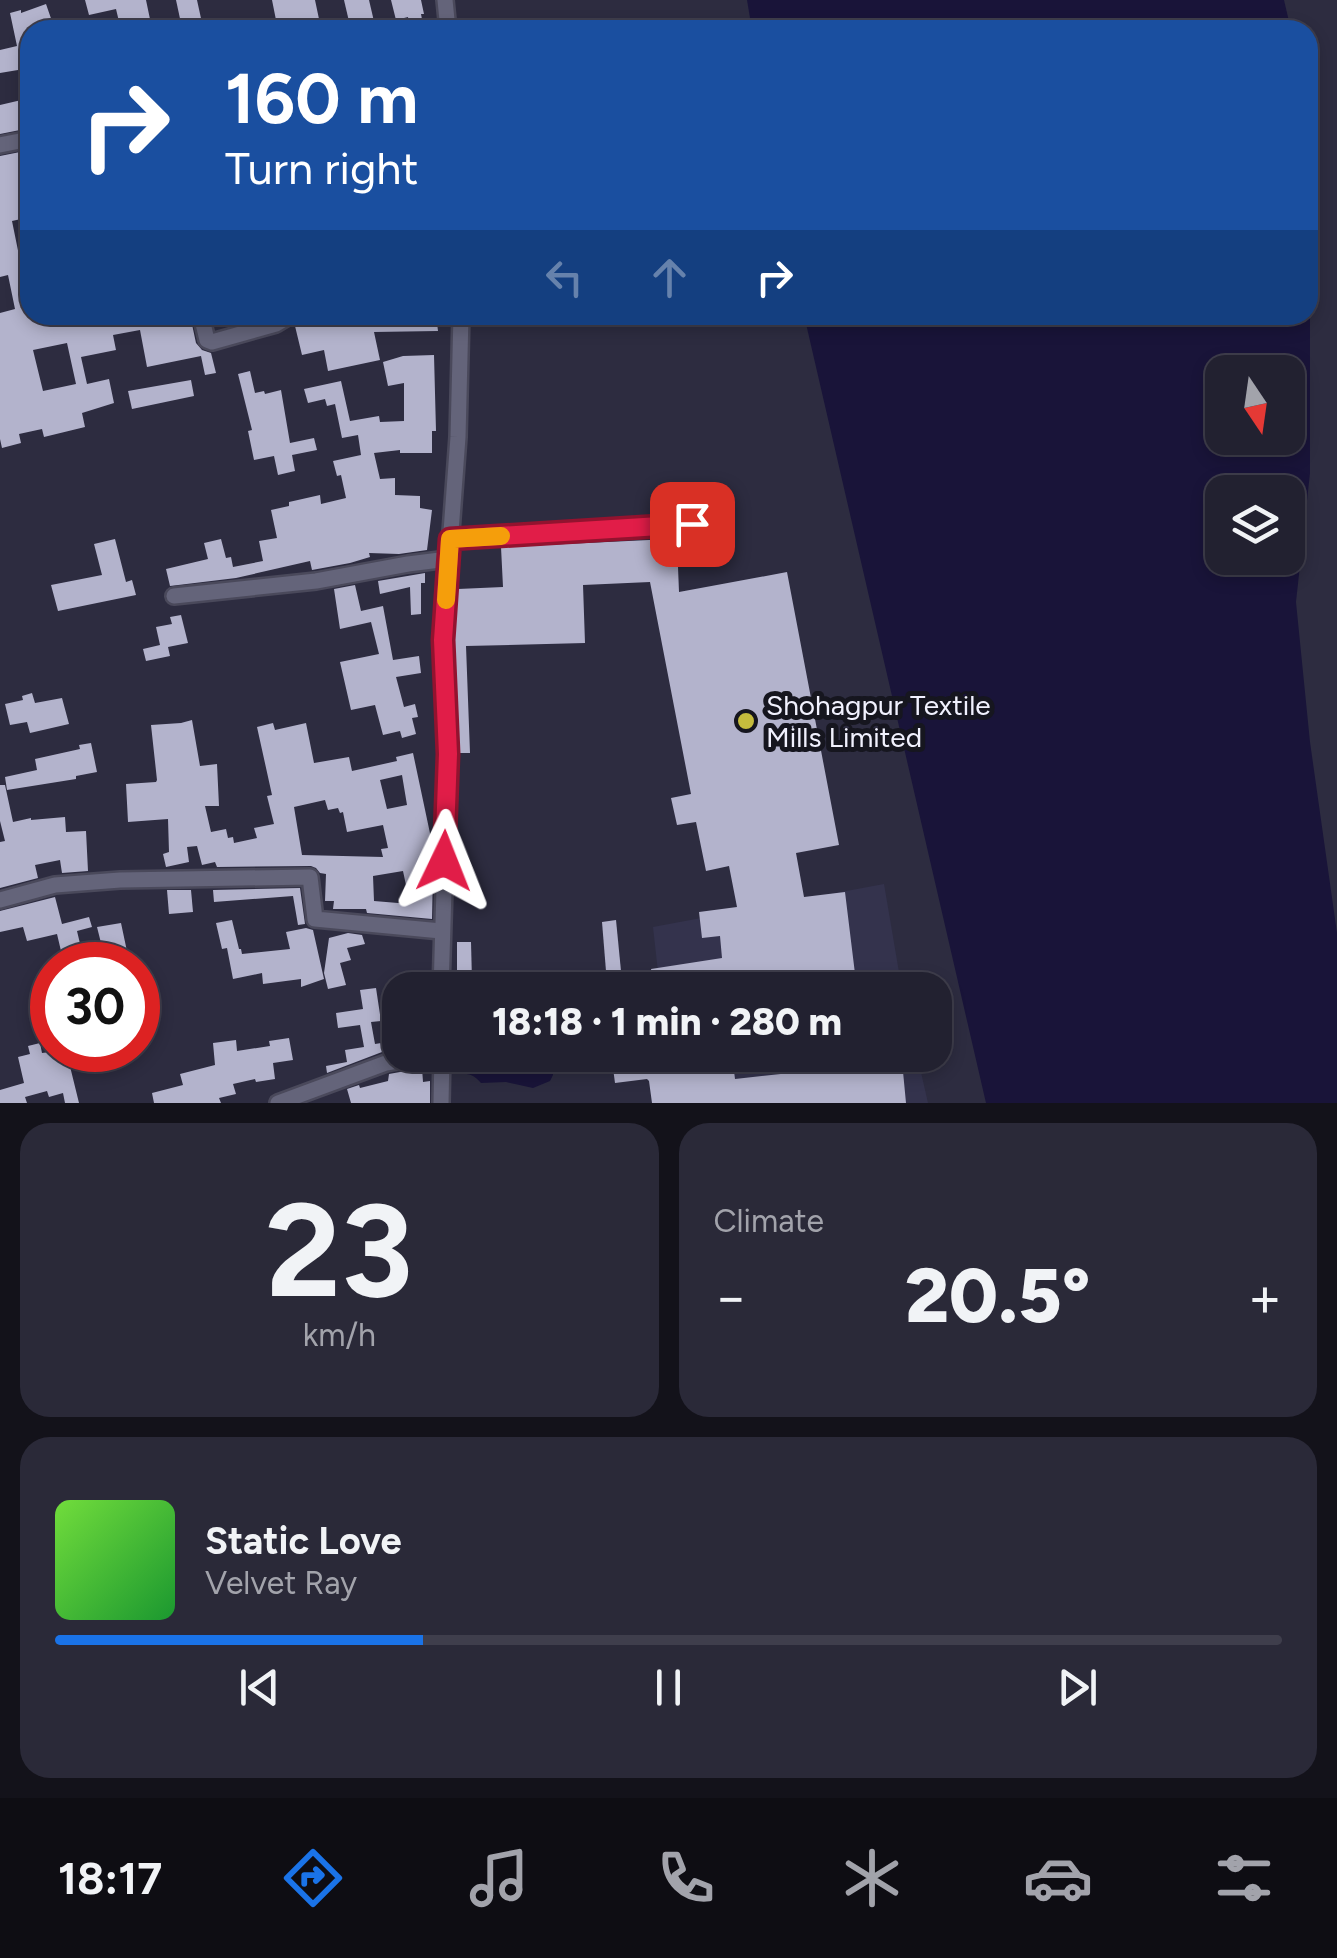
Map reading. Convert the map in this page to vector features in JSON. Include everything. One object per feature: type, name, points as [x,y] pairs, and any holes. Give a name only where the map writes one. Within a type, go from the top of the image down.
[{"type":"street","points":[[203,325],[207,340],[212,342],[272,325]]},
{"type":"street","points":[[442,972],[448,754],[443,640],[458,436],[461,325]]},
{"type":"street","points":[[174,596],[316,580],[448,559]]},
{"type":"street","points":[[0,900],[56,885],[310,877],[315,919],[442,932]]},
{"type":"street","points":[[278,1103],[382,1064]]},
{"type":"street","points":[[442,1072],[442,1103]]},
{"type":"lane","points":[[450,539],[692,524]]},
{"type":"shaded area","points":[[747,0],[1284,0],[1289,20],[750,20]]},
{"type":"shaded area","points":[[806,325],[1310,325],[1310,473],[1305,519],[1305,475],[1205,475],[1205,575],[1299,575],[1296,602],[1310,742],[1337,933],[1337,1103],[986,1103]]},
{"type":"shaded area","points":[[884,884],[899,972],[658,972],[653,927]]},
{"type":"shaded area","points":[[670,1072],[921,1072],[928,1103],[673,1103]]},
{"type":"shaded area","points":[[464,1073],[553,1075],[550,1081],[533,1088],[506,1082],[481,1083]]},
{"type":"building","points":[[85,0],[146,0],[150,20],[119,20],[116,9],[89,15]]},
{"type":"building","points":[[176,0],[197,0],[201,20],[180,20]]},
{"type":"building","points":[[272,0],[315,0],[319,19],[276,20]]},
{"type":"building","points":[[344,0],[369,0],[374,20],[349,20]]},
{"type":"building","points":[[391,0],[421,0],[422,20],[396,20]]},
{"type":"building","points":[[46,4],[52,20],[20,20],[20,70],[0,73],[0,50],[17,46],[10,13]]},
{"type":"building","points":[[20,100],[20,130],[0,134],[0,105]]},
{"type":"building","points":[[20,152],[20,219],[12,221],[20,260],[20,325],[192,325],[196,343],[211,353],[216,373],[205,375],[201,356],[147,367],[140,330],[113,335],[116,350],[81,357],[87,384],[109,379],[114,403],[82,413],[85,427],[44,437],[42,429],[19,434],[21,443],[2,448],[0,313],[15,309],[8,275],[0,277],[0,156]],"holes":[[[67,343],[76,384],[43,391],[33,350]]]},
{"type":"building","points":[[437,325],[438,331],[374,332],[380,360],[328,371],[324,350],[302,355],[295,326]]},
{"type":"building","points":[[434,355],[436,431],[432,431],[432,453],[374,453],[380,479],[395,478],[395,495],[420,496],[420,508],[432,510],[427,550],[369,553],[370,557],[350,563],[312,570],[310,561],[236,578],[170,586],[166,569],[208,559],[204,543],[221,539],[233,567],[263,561],[259,541],[277,538],[271,510],[320,495],[321,504],[346,498],[333,461],[361,455],[358,435],[342,438],[335,404],[327,406],[325,399],[308,403],[304,389],[341,381],[350,421],[379,416],[380,422],[404,421],[404,383],[388,386],[383,362],[403,356]]},
{"type":"building","points":[[250,371],[255,393],[281,390],[290,443],[314,438],[317,450],[292,455],[295,471],[278,475],[274,456],[254,460],[248,431],[252,430],[238,374]]},
{"type":"building","points":[[191,380],[194,396],[132,409],[128,391]]},
{"type":"building","points":[[689,534],[697,562],[678,567],[679,592],[787,572],[839,845],[796,853],[804,897],[845,892],[855,972],[652,972],[651,969],[722,958],[720,936],[702,938],[699,912],[737,907],[729,866],[706,871],[696,822],[677,825],[671,798],[691,794],[650,582],[583,585],[585,643],[466,646],[470,753],[459,753],[454,640],[458,589],[503,587],[501,547],[670,539]]},
{"type":"building","points":[[115,539],[126,582],[132,580],[136,595],[58,611],[51,585],[102,575],[94,544]]},
{"type":"building","points":[[425,573],[425,583],[421,583],[421,614],[411,615],[410,587],[380,594],[378,581]]},
{"type":"building","points":[[355,585],[361,611],[383,606],[393,660],[419,656],[421,673],[396,677],[404,707],[415,704],[418,717],[412,718],[416,734],[402,738],[400,731],[383,735],[375,705],[351,710],[340,662],[379,654],[371,622],[340,629],[334,589]]},
{"type":"building","points":[[181,615],[188,643],[168,647],[170,656],[146,661],[143,649],[160,645],[156,627],[172,624],[170,617]]},
{"type":"building","points":[[32,693],[35,703],[62,698],[69,724],[30,733],[27,722],[10,725],[5,704],[23,700],[22,696]]},
{"type":"building","points":[[192,720],[200,766],[217,764],[219,806],[205,806],[211,832],[226,829],[234,843],[257,838],[254,828],[274,824],[267,796],[272,795],[257,727],[273,723],[275,730],[306,723],[314,763],[349,757],[352,771],[397,761],[396,757],[413,753],[431,838],[432,919],[367,913],[366,909],[333,909],[334,901],[325,901],[326,874],[311,866],[217,867],[215,862],[202,865],[197,846],[187,847],[189,862],[166,867],[163,854],[169,852],[168,819],[128,822],[126,784],[157,780],[151,725]],"holes":[[[402,775],[407,805],[387,809],[380,780]],[[325,800],[328,810],[338,808],[343,812],[347,832],[383,825],[388,848],[381,849],[383,857],[302,855],[294,807]],[[403,871],[410,904],[374,901],[373,876]]]},
{"type":"building","points":[[91,743],[97,772],[7,790],[5,777],[37,770],[35,759]]},
{"type":"building","points":[[0,785],[5,785],[13,822],[65,817],[66,832],[86,831],[88,871],[62,873],[60,860],[35,865],[38,878],[0,888],[0,842],[5,841],[0,821]]},
{"type":"building","points":[[300,888],[305,924],[298,925],[293,896],[214,902],[213,890]]},
{"type":"building","points":[[167,890],[191,890],[193,912],[169,914]]},
{"type":"building","points":[[55,897],[62,924],[89,917],[92,927],[77,931],[80,942],[59,942],[57,934],[27,941],[23,927],[0,932],[0,911]]},
{"type":"building","points":[[232,920],[242,954],[290,949],[286,932],[313,930],[324,979],[301,987],[301,979],[263,984],[262,973],[233,979],[227,948],[222,949],[216,923]]},
{"type":"building","points":[[616,920],[621,971],[606,971],[602,922]]},
{"type":"building","points":[[121,923],[125,942],[101,942],[97,927]]},
{"type":"building","points":[[348,933],[362,935],[365,944],[347,948],[351,960],[340,963],[346,985],[328,989],[324,973],[329,938]]},
{"type":"building","points":[[457,942],[471,942],[472,972],[457,972]]},
{"type":"building","points":[[376,988],[381,1021],[371,1022],[375,1044],[382,1043],[382,1052],[327,1073],[326,1066],[347,1062],[345,1050],[364,1047],[360,1025],[338,1028],[336,1013],[363,1009],[360,990]]},
{"type":"building","points":[[289,1038],[293,1060],[273,1063],[275,1079],[233,1084],[236,1094],[219,1098],[221,1103],[154,1103],[152,1093],[183,1085],[180,1074],[215,1065],[213,1043],[236,1040],[237,1051],[270,1046],[269,1041]]},
{"type":"building","points":[[30,1054],[30,1072],[71,1072],[79,1103],[65,1103],[63,1093],[49,1097],[47,1091],[25,1097],[27,1103],[0,1103],[0,1090],[24,1083],[18,1057]]},
{"type":"building","points":[[422,1072],[423,1082],[430,1081],[430,1103],[351,1103],[347,1089],[388,1081],[389,1074]]},
{"type":"building","points":[[614,1072],[734,1072],[735,1079],[800,1072],[903,1072],[906,1103],[652,1103],[647,1079],[615,1083]]},
{"type":"slow traffic","points":[[446,600],[450,539],[501,536]]},
{"type":"place","name":"Shohagpur Textile Mills Limited","points":[[746,721]]},
{"type":"route","points":[[444,861],[448,754],[443,640],[450,539],[692,524]]}]
